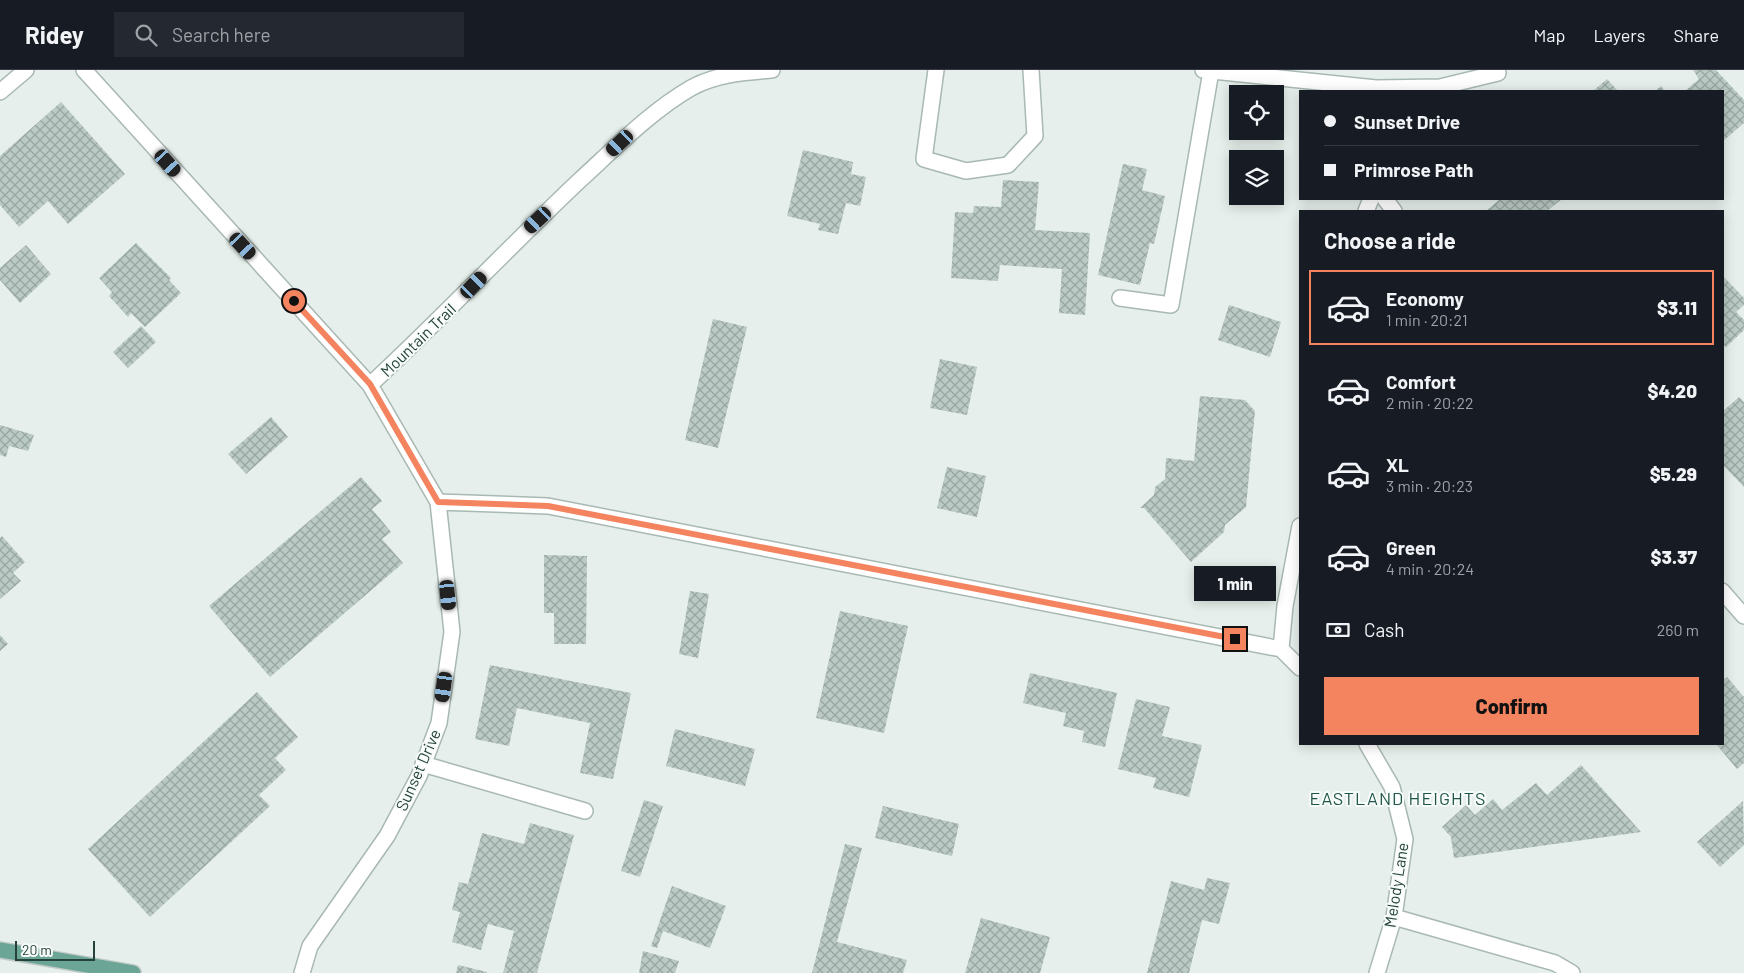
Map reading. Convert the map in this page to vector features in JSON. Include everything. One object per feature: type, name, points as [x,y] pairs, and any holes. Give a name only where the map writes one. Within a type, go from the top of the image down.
[{"type":"main road","points":[[0,950],[133,973]]},
{"type":"street","points":[[0,92],[26,70]]},
{"type":"street","name":"Sunset Drive","points":[[84,70],[370,384],[438,502],[452,632],[438,723],[423,764],[388,836],[310,946],[302,973]]},
{"type":"street","name":"Mountain Trail","points":[[370,384],[436,324],[526,232],[635,129],[692,88],[731,74],[772,70]]},
{"type":"street","points":[[936,70],[924,159],[966,171],[1008,165],[1034,136],[1031,70]]},
{"type":"street","points":[[1120,298],[1171,305],[1207,71],[1298,78],[1376,88],[1440,87],[1501,72]]},
{"type":"street","points":[[1472,90],[1501,72]]},
{"type":"street","points":[[1298,78],[1321,90]]},
{"type":"street","points":[[438,502],[548,506],[1281,649],[1299,667]]},
{"type":"street","points":[[1281,649],[1285,606],[1299,531]]},
{"type":"street","points":[[1724,593],[1744,616]]},
{"type":"street","name":"Melody Lane","points":[[1368,745],[1392,787],[1405,839],[1394,917],[1377,973]]},
{"type":"street","points":[[423,764],[585,811]]},
{"type":"street","points":[[1394,917],[1555,963],[1572,973]]},
{"type":"building","points":[[1693,70],[1716,70],[1744,100],[1744,123],[1724,140],[1724,90],[1686,90],[1699,79]]},
{"type":"building","points":[[1607,79],[1617,90],[1594,90]]},
{"type":"building","points":[[1661,86],[1664,90],[1656,90]]},
{"type":"building","points":[[61,102],[125,174],[68,224],[48,201],[19,227],[0,205],[0,156]]},
{"type":"building","points":[[803,150],[853,162],[851,174],[866,177],[860,206],[846,203],[838,234],[818,230],[820,224],[787,216]]},
{"type":"building","points":[[1123,164],[1147,169],[1142,190],[1165,196],[1154,244],[1150,243],[1140,285],[1098,275]]},
{"type":"building","points":[[1003,180],[1039,182],[1035,230],[1090,233],[1085,315],[1059,313],[1062,269],[1000,265],[998,281],[951,278],[955,212],[973,213],[974,206],[1001,207]]},
{"type":"building","points":[[1499,200],[1561,200],[1548,210],[1487,210]]},
{"type":"building","points":[[136,243],[171,278],[169,280],[181,293],[145,327],[131,313],[128,317],[109,296],[112,292],[99,278]]},
{"type":"building","points":[[26,245],[51,274],[20,303],[0,280],[0,268]]},
{"type":"building","points":[[1724,277],[1744,298],[1744,305],[1736,312],[1744,320],[1744,330],[1726,347],[1724,345]]},
{"type":"building","points":[[1229,305],[1281,322],[1270,357],[1218,340]]},
{"type":"building","points":[[713,319],[747,327],[718,448],[685,440]]},
{"type":"building","points":[[141,326],[156,342],[128,368],[113,352]]},
{"type":"building","points":[[940,359],[977,367],[967,415],[930,408]]},
{"type":"building","points":[[1200,396],[1245,400],[1255,411],[1246,507],[1225,525],[1224,532],[1191,562],[1144,508],[1140,508],[1154,495],[1155,487],[1165,479],[1166,458],[1194,461]]},
{"type":"building","points":[[1739,397],[1744,402],[1744,487],[1724,466],[1724,410]]},
{"type":"building","points":[[271,417],[288,437],[246,474],[228,454]]},
{"type":"building","points":[[0,425],[34,435],[28,451],[9,446],[6,457],[0,455]]},
{"type":"building","points":[[947,467],[986,476],[977,517],[937,508]]},
{"type":"building","points":[[361,477],[382,501],[372,509],[391,532],[382,539],[403,563],[270,677],[209,606]]},
{"type":"building","points":[[2,536],[25,562],[13,573],[21,581],[0,599],[0,538]]},
{"type":"building","points":[[544,555],[587,556],[586,644],[554,644],[554,613],[544,613]]},
{"type":"building","points":[[690,591],[709,594],[698,658],[679,654]]},
{"type":"building","points":[[840,611],[908,626],[884,733],[816,718]]},
{"type":"building","points":[[0,635],[8,644],[0,651]]},
{"type":"building","points":[[490,665],[631,693],[613,779],[580,773],[590,723],[517,708],[509,746],[475,739]]},
{"type":"building","points":[[1030,673],[1117,693],[1105,747],[1082,742],[1084,731],[1063,726],[1066,713],[1023,703]]},
{"type":"building","points":[[1727,677],[1744,697],[1744,763],[1737,769],[1717,745],[1724,745],[1724,679]]},
{"type":"building","points":[[257,692],[298,737],[275,758],[286,770],[259,795],[270,806],[150,917],[88,849]]},
{"type":"building","points":[[1136,699],[1170,707],[1162,736],[1202,745],[1189,797],[1153,788],[1156,778],[1118,769]]},
{"type":"building","points":[[675,729],[755,749],[745,786],[666,766]]},
{"type":"building","points":[[1581,765],[1641,832],[1454,858],[1451,837],[1442,827],[1466,805],[1475,815],[1493,799],[1502,810],[1536,783],[1547,795]]},
{"type":"building","points":[[644,800],[663,806],[640,877],[621,871]]},
{"type":"building","points":[[1743,801],[1744,845],[1720,867],[1697,842]]},
{"type":"building","points":[[883,806],[959,824],[952,856],[875,838]]},
{"type":"building","points":[[530,823],[574,835],[537,973],[503,973],[514,931],[488,924],[481,950],[452,942],[460,912],[452,910],[459,882],[468,884],[482,833],[524,844]]},
{"type":"building","points":[[845,844],[862,848],[837,942],[907,960],[903,973],[812,973]]},
{"type":"building","points":[[1207,878],[1230,883],[1219,924],[1202,920],[1189,973],[1147,973],[1171,881],[1204,890]]},
{"type":"building","points":[[672,886],[726,906],[710,948],[663,931],[657,948],[651,946]]},
{"type":"building","points":[[981,918],[1050,937],[1040,973],[965,973]]},
{"type":"building","points":[[643,951],[679,961],[675,973],[639,973]]},
{"type":"building","points":[[458,965],[487,972],[487,973],[456,973]]},
{"type":"district","name":"EASTLAND HEIGHTS","points":[[1398,799]]},
{"type":"route","points":[[294,301],[370,384],[438,502],[548,506],[1235,639]]}]
